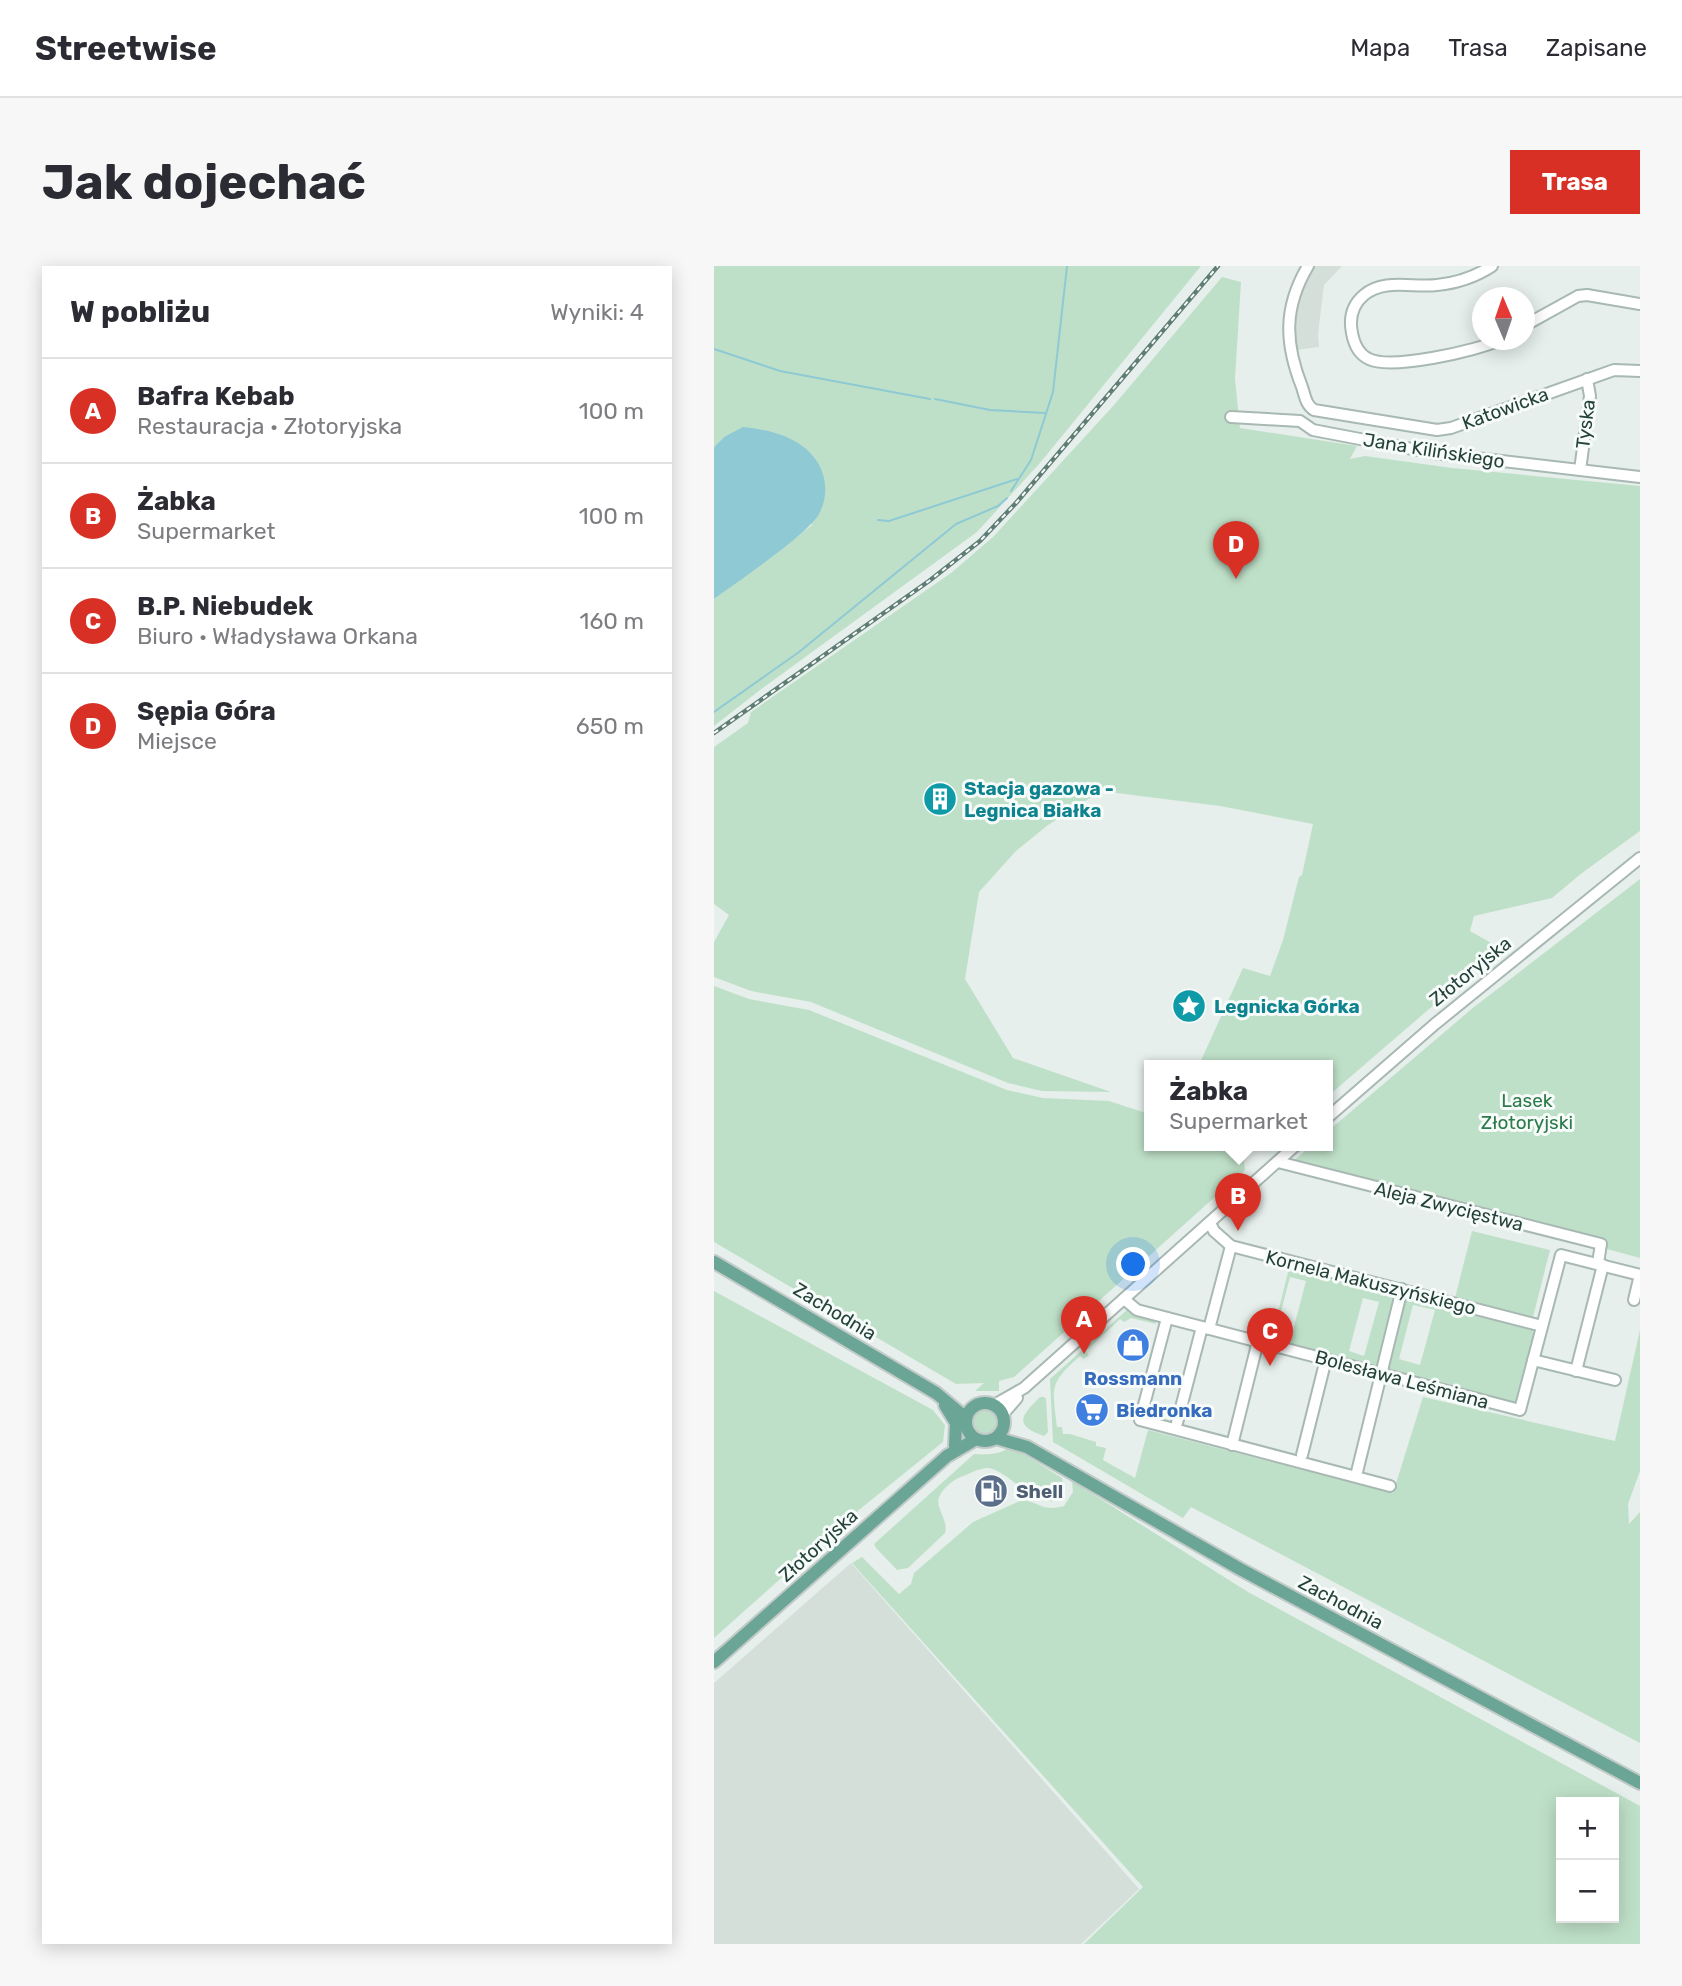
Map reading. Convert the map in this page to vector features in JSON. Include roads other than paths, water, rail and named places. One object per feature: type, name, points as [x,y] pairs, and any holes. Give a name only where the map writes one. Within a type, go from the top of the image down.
[{"type":"main road","name":"Zachodnia","points":[[714,1262],[936,1393],[963,1405],[975,1406]]},
{"type":"main road","name":"Zachodnia","points":[[936,1393],[966,1423]]},
{"type":"main road","points":[[936,1393],[956,1423],[951,1451]]},
{"type":"main road","points":[[984,1403],[1000,1415],[996,1438],[985,1442],[976,1440],[966,1423],[975,1406],[984,1403]]},
{"type":"main road","name":"Zachodnia","points":[[1000,1415],[1027,1447]]},
{"type":"main road","name":"Złotoryjska","points":[[951,1451],[966,1423]]},
{"type":"main road","name":"Zachodnia","points":[[996,1438],[1027,1447],[1240,1569],[1640,1783]]},
{"type":"main road","name":"Złotoryjska","points":[[714,1662],[951,1451],[976,1440]]},
{"type":"street","name":"Katowicka","points":[[1308,266],[1292,301],[1290,354],[1308,406],[1314,410],[1437,430],[1451,428],[1614,370],[1640,371]]},
{"type":"street","points":[[1472,349],[1454,354],[1383,363],[1370,360],[1358,351],[1350,319],[1355,306],[1374,288],[1385,285],[1429,286],[1457,282],[1492,266]]},
{"type":"street","points":[[1535,320],[1578,296],[1587,295],[1640,304]]},
{"type":"street","name":"Tyska","points":[[1580,470],[1590,396],[1587,379]]},
{"type":"street","name":"Jana Kilińskiego","points":[[1231,417],[1300,421],[1313,430],[1433,453],[1640,477]]},
{"type":"street","name":"Złotoryjska","points":[[1333,1113],[1435,1024],[1640,858]]},
{"type":"street","points":[[1000,1415],[1024,1388],[1290,1151]]},
{"type":"street","name":"Aleja Zwycięstwa","points":[[1278,1162],[1601,1244],[1601,1264]]},
{"type":"street","points":[[1177,1423],[1231,1246],[1214,1231],[1210,1223]]},
{"type":"street","name":"Kornela Makuszyńskiego","points":[[1231,1246],[1542,1326]]},
{"type":"street","points":[[1615,1380],[1533,1360],[1560,1255],[1640,1275],[1634,1300]]},
{"type":"street","points":[[1576,1371],[1601,1264]]},
{"type":"street","points":[[1356,1476],[1402,1289]]},
{"type":"street","name":"Bolesława Leśmiana","points":[[1124,1299],[1137,1310],[1520,1409],[1533,1360]]},
{"type":"street","points":[[1167,1318],[1140,1420],[1390,1486]]},
{"type":"street","points":[[1232,1445],[1258,1341]]},
{"type":"street","points":[[1302,1455],[1326,1359]]},
{"type":"water","points":[[743,427],[785,436],[811,454],[821,469],[825,482],[824,501],[819,514],[800,534],[714,599],[714,447],[724,437]]},
{"type":"waterway","points":[[1011,491],[1031,460],[1053,392],[1067,266]]},
{"type":"waterway","points":[[714,349],[780,371],[930,399]]},
{"type":"waterway","points":[[935,399],[990,410],[1045,413]]},
{"type":"waterway","points":[[878,520],[889,521],[1017,479]]},
{"type":"waterway","points":[[714,712],[799,652],[956,524],[998,506],[1007,498]]},
{"type":"railway","points":[[714,733],[929,581],[980,541],[1016,503],[1218,266]]},
{"type":"place","name":"Sępia Góra","points":[[1236,579]]},
{"type":"place","name":"Stacja gazowa - Legnica Białka","points":[[940,799]]},
{"type":"place","name":"Legnicka Górka","points":[[1189,1006]]},
{"type":"place","name":"Żabka","points":[[1238,1231]]},
{"type":"place","name":"Rossmann","points":[[1133,1345]]},
{"type":"place","name":"Bafra Kebab","points":[[1084,1354]]},
{"type":"place","name":"B.P. Niebudek","points":[[1270,1366]]},
{"type":"place","name":"Biedronka","points":[[1092,1410]]},
{"type":"place","name":"Shell","points":[[991,1491]]},
{"type":"park label","name":"Lasek Złotoryjski","points":[[1527,1111]]}]
